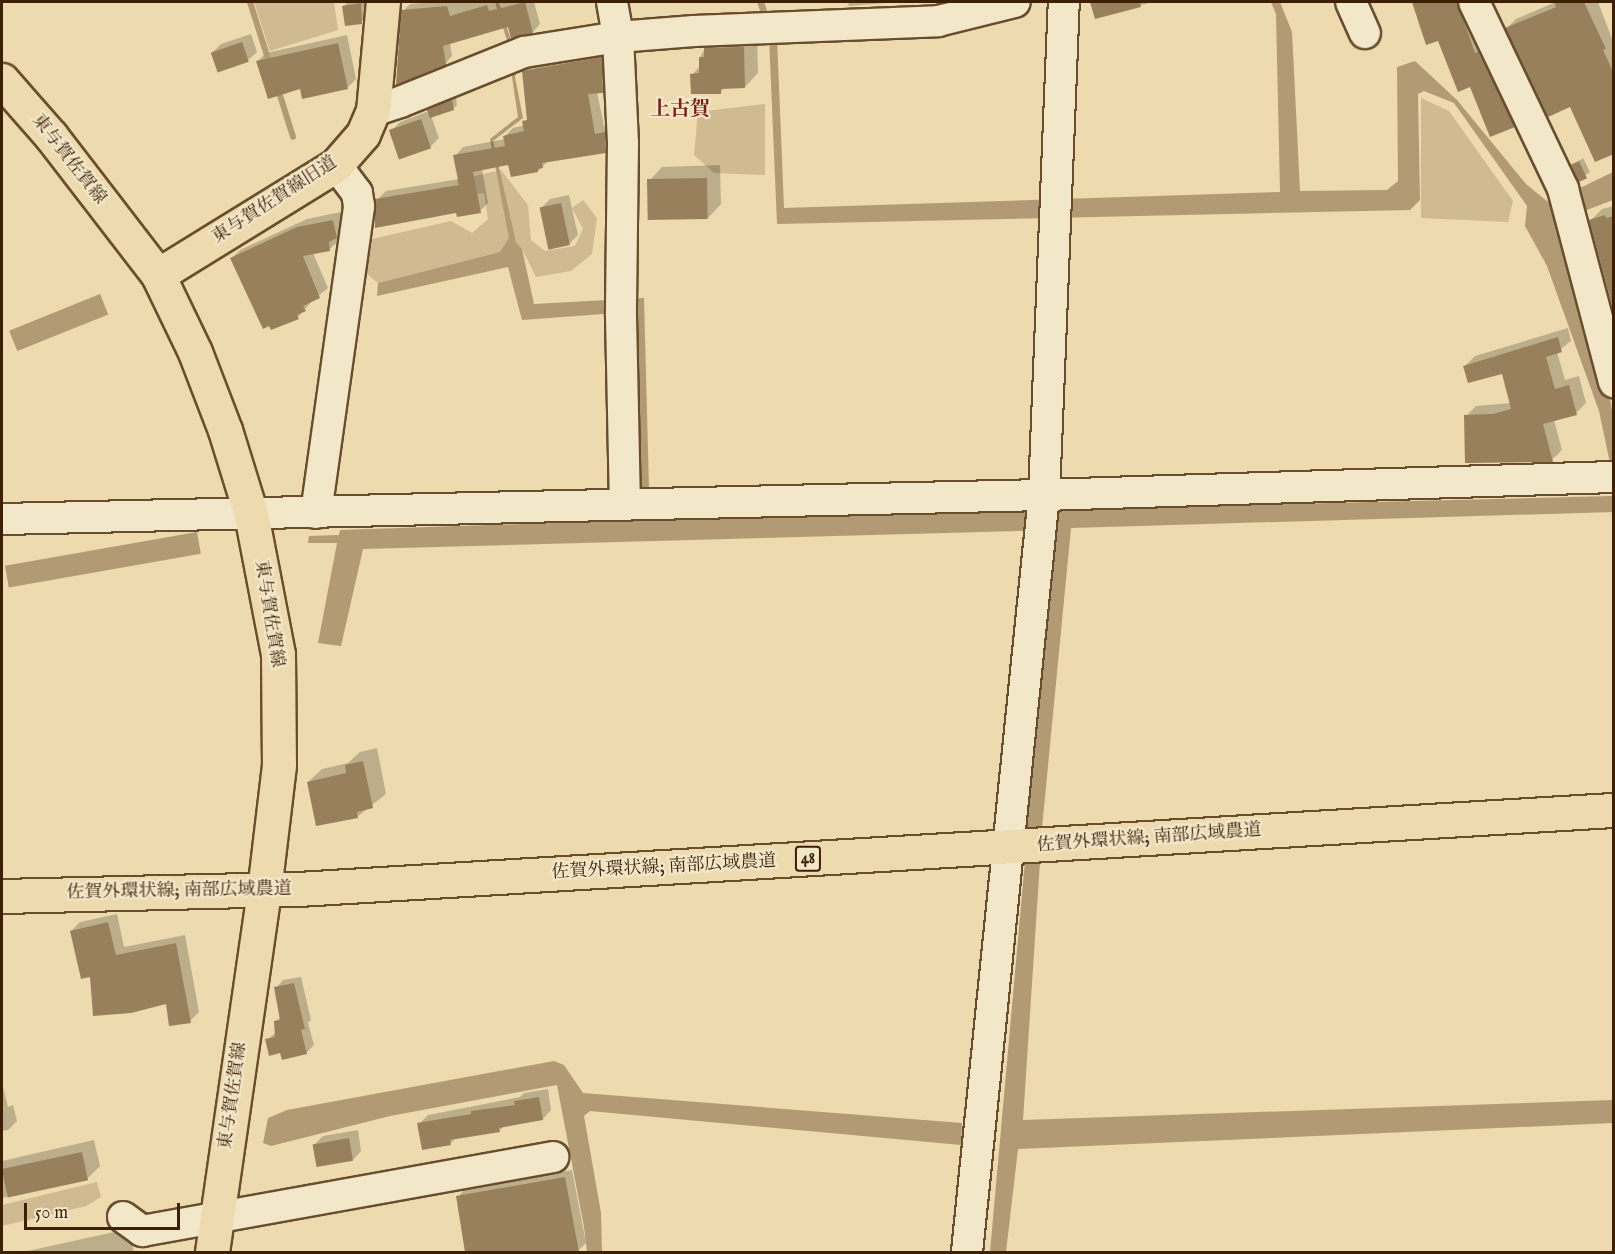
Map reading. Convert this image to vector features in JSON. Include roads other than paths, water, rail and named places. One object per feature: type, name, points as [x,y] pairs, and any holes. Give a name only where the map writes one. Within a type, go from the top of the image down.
[{"type":"main road","name":"東与賀佐賀線旧道","points":[[158,275],[336,165],[363,134],[373,111],[383,2]]},
{"type":"main road","name":"東与賀佐賀線","points":[[2,80],[51,136],[158,275],[205,374],[251,514],[278,654],[279,765],[264,891],[212,1252]]},
{"type":"main road","name":"佐賀外環状線; 南部広域農道","points":[[2,896],[264,891],[1614,810]]},
{"type":"street","points":[[612,2],[618,37],[623,143],[621,303],[625,505]]},
{"type":"street","points":[[373,111],[515,55],[618,37],[770,28],[825,13],[938,21],[1015,2]]},
{"type":"street","points":[[967,1252],[1042,511],[1064,2]]},
{"type":"street","points":[[1351,2],[1365,33]]},
{"type":"street","points":[[1474,2],[1567,206],[1614,382]]},
{"type":"street","points":[[316,513],[359,206],[357,193],[349,179],[336,165]]},
{"type":"street","points":[[2,519],[625,505],[1042,511],[1610,477]]},
{"type":"street","points":[[123,1218],[142,1231],[553,1156]]},
{"type":"waterway","points":[[250,2],[270,65]]},
{"type":"waterway","points":[[278,89],[293,137]]},
{"type":"district","name":"上古賀","points":[[680,109]]}]
